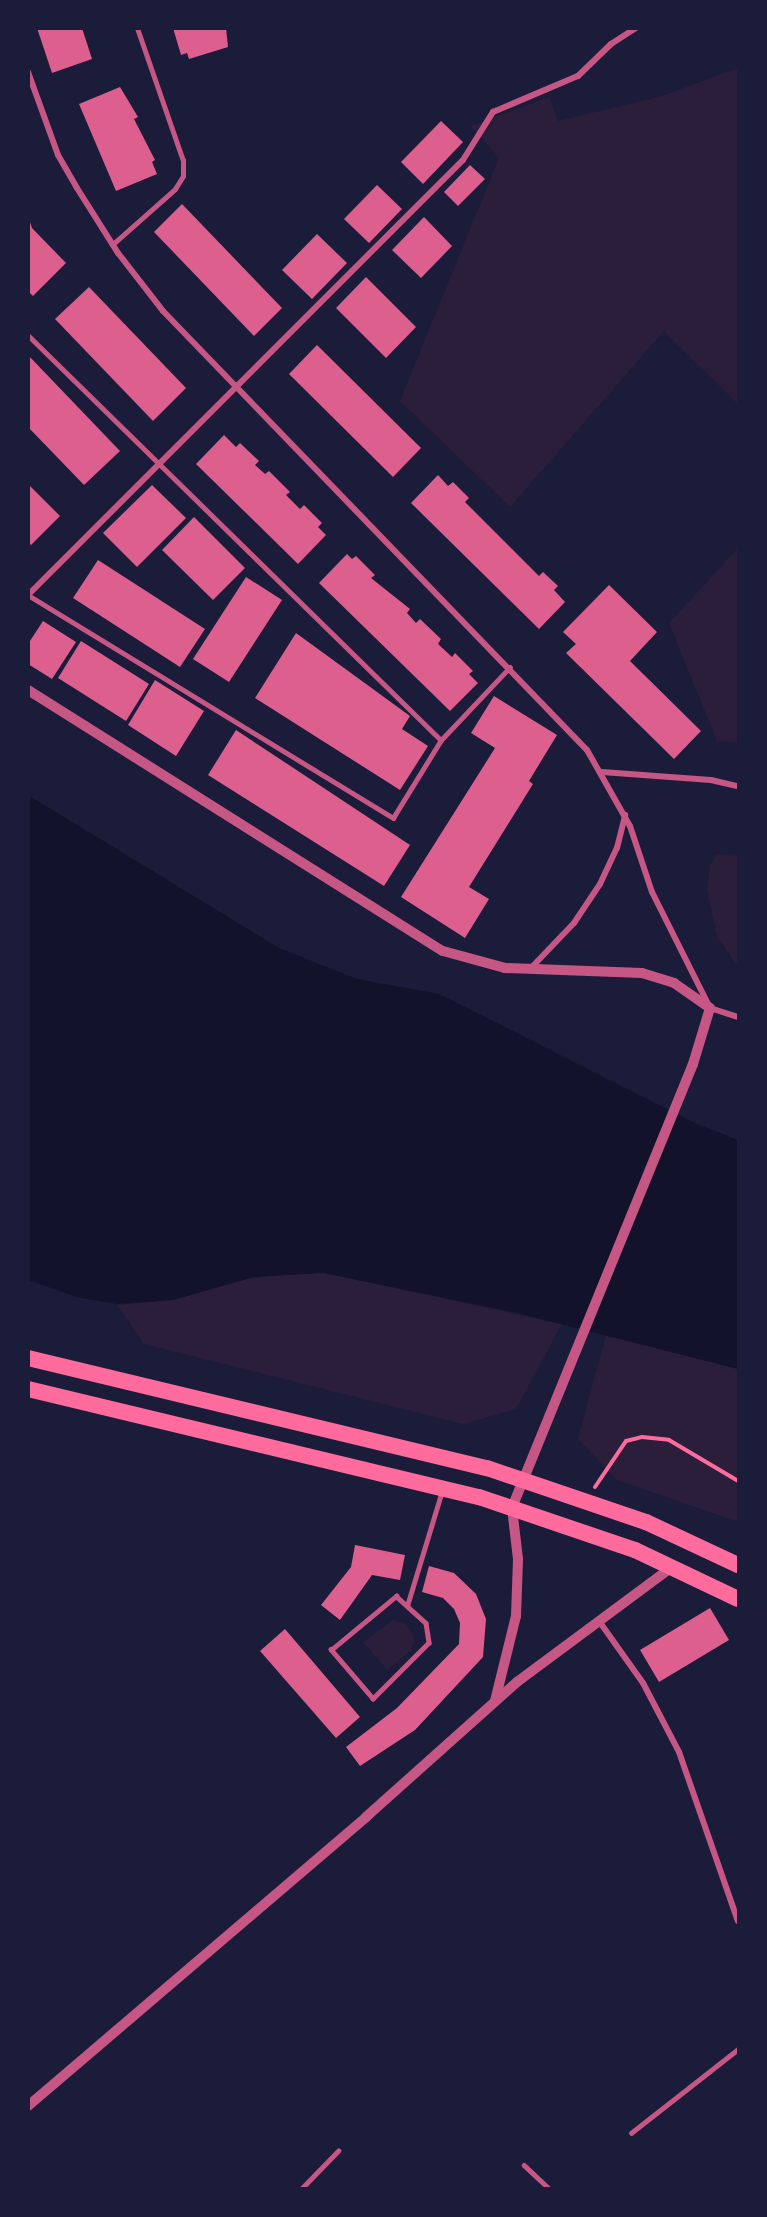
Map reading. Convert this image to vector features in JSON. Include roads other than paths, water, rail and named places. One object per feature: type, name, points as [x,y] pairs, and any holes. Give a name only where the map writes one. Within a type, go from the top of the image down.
[{"type":"highway","points":[[28,1358],[476,1465],[646,1522],[738,1565]]},
{"type":"highway","points":[[28,1389],[443,1488],[512,1508],[672,1567],[738,1599]]},
{"type":"street","points":[[28,595],[463,160],[493,112],[578,76],[611,44],[636,28]]},
{"type":"street","points":[[28,72],[58,155],[112,245],[163,311],[571,730],[602,772],[625,815],[652,892],[710,1008],[693,1064],[512,1508],[518,1560],[516,1616],[495,1701]]},
{"type":"street","points":[[28,690],[422,940],[466,960],[530,970],[642,973],[674,983],[710,1008],[738,1017]]},
{"type":"street","points":[[602,772],[711,780],[738,786]]},
{"type":"street","points":[[530,970],[574,923],[600,884],[617,848],[625,815]]},
{"type":"street","points":[[28,2106],[366,1817],[495,1701],[672,1567]]},
{"type":"street","points":[[598,1621],[643,1683],[679,1752],[738,1921]]},
{"type":"lane","points":[[112,245],[175,189],[183,176],[183,161],[137,28]]},
{"type":"lane","points":[[28,335],[441,740]]},
{"type":"lane","points":[[28,595],[393,818],[441,740],[510,667]]},
{"type":"lane","points":[[407,1606],[443,1488]]},
{"type":"lane","points":[[396,1596],[407,1606],[426,1623],[429,1643],[373,1699],[331,1650],[396,1596]]},
{"type":"lane","points":[[631,2133],[738,2049]]},
{"type":"lane","points":[[302,2188],[338,2151]]},
{"type":"lane","points":[[524,2165],[549,2188]]}]
